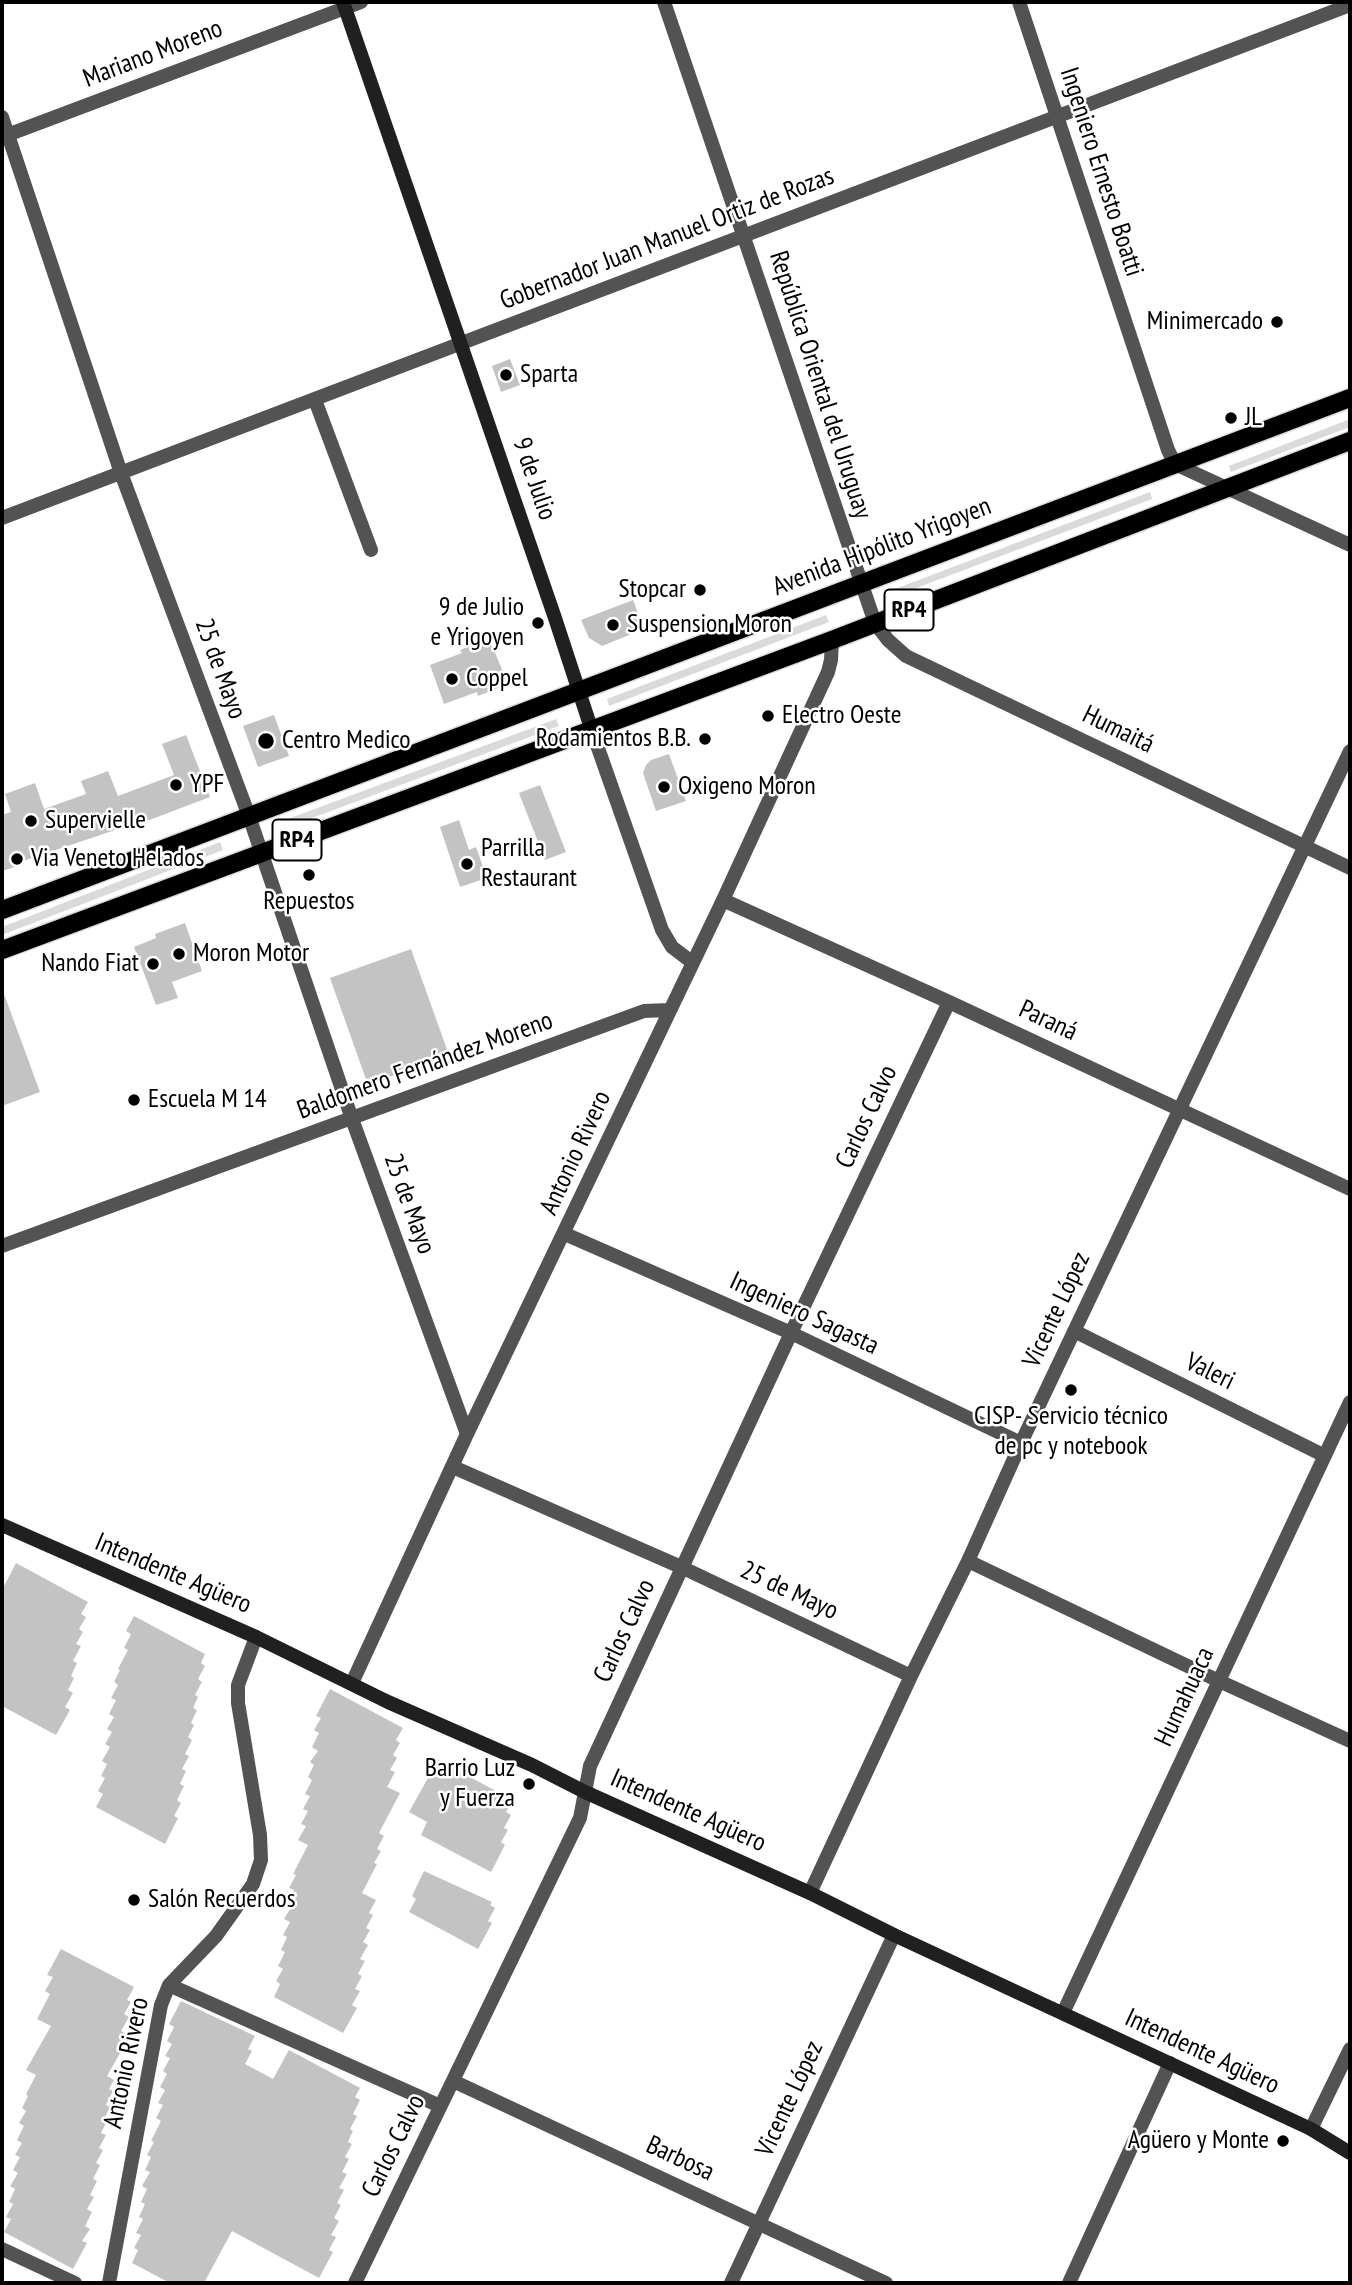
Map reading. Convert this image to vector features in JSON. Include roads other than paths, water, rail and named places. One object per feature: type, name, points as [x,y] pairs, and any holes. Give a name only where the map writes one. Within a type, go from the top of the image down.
[{"type":"main road","name":"Avenida Hipólito Yrigoyen","points":[[2,910],[1350,398]]},
{"type":"main road","name":"RP4","points":[[2,950],[875,624],[1350,441]]},
{"type":"street","name":"Mariano Moreno","points":[[5,136],[344,5],[361,2]]},
{"type":"street","name":"República Oriental del Uruguay","points":[[664,2],[875,624]]},
{"type":"street","name":"Ingeniero Ernesto Boatti","points":[[1019,2],[1168,450],[1175,464]]},
{"type":"street","name":"9 de Julio","points":[[344,5],[662,930],[672,947],[693,963]]},
{"type":"street","name":"Gobernador Juan Manuel Ortiz de Rozas","points":[[2,518],[1350,5]]},
{"type":"street","name":"25 de Mayo","points":[[2,117],[5,136],[121,473],[249,816],[352,1119],[467,1434]]},
{"type":"street","points":[[315,400],[371,550]]},
{"type":"street","points":[[1175,464],[1350,545]]},
{"type":"street","name":"Humaitá","points":[[875,624],[906,656],[1350,868]]},
{"type":"street","name":"Antonio Rivero","points":[[352,1683],[467,1434],[723,900],[828,672],[832,640]]},
{"type":"street","name":"Vicente López","points":[[810,1893],[1350,751]]},
{"type":"street","name":"Paraná","points":[[723,900],[1350,1189]]},
{"type":"street","name":"Carlos Calvo","points":[[355,2283],[580,1818],[590,1766],[681,1567],[949,1002]]},
{"type":"street","name":"Baldomero Fernández Moreno","points":[[2,1246],[644,1011],[669,1010]]},
{"type":"street","name":"Ingeniero Sagasta","points":[[565,1234],[791,1333],[1021,1443]]},
{"type":"street","name":"Valeri","points":[[1074,1331],[1325,1456]]},
{"type":"street","name":"Humahuaca","points":[[1063,2013],[1350,1402]]},
{"type":"street","name":"25 de Mayo","points":[[453,1467],[681,1567],[911,1676]]},
{"type":"street","name":"Intendente Agüero","points":[[2,1525],[256,1637],[388,1702],[810,1893],[894,1935],[1311,2129],[1350,2152]]},
{"type":"street","points":[[968,1561],[1350,1741]]},
{"type":"street","name":"Antonio Rivero","points":[[109,2283],[161,2005],[169,1985],[216,1936],[253,1884],[261,1860],[260,1835],[238,1703],[238,1685],[256,1637]]},
{"type":"street","name":"Vicente López","points":[[731,2283],[894,1935]]},
{"type":"street","points":[[169,1985],[440,2106]]},
{"type":"street","points":[[1311,2129],[1350,2049]]},
{"type":"street","points":[[1069,2283],[1170,2063]]},
{"type":"street","name":"Barbosa","points":[[453,2081],[886,2283]]},
{"type":"street","points":[[2,2249],[75,2283]]},
{"type":"place","name":"Minimercado","points":[[1277,322]]},
{"type":"place","name":"Sparta","points":[[506,375]]},
{"type":"place","name":"JL","points":[[1231,418]]},
{"type":"place","name":"Stopcar","points":[[700,590]]},
{"type":"place","name":"9 de Julio e Yrigoyen","points":[[538,623]]},
{"type":"place","name":"Suspension Moron","points":[[613,625]]},
{"type":"place","name":"Coppel","points":[[452,679]]},
{"type":"place","name":"Electro Oeste","points":[[768,716]]},
{"type":"place","name":"Rodamientos B.B.","points":[[705,739]]},
{"type":"place","name":"Centro Medico","points":[[266,741]]},
{"type":"place","name":"YPF","points":[[176,785]]},
{"type":"place","name":"Oxigeno Moron","points":[[664,787]]},
{"type":"place","name":"Supervielle","points":[[31,821]]},
{"type":"place","name":"Via Veneto Helados","points":[[17,859]]},
{"type":"place","name":"Parrilla Restaurant","points":[[467,864]]},
{"type":"place","name":"Repuestos","points":[[309,875]]},
{"type":"place","name":"Moron Motor","points":[[179,954]]},
{"type":"place","name":"Nando Fiat","points":[[153,964]]},
{"type":"place","name":"Escuela M 14","points":[[134,1100]]},
{"type":"place","name":"CISP- Servicio técnico de pc y notebook","points":[[1071,1390]]},
{"type":"place","name":"Barrio Luz y Fuerza","points":[[529,1784]]},
{"type":"place","name":"Salón Recuerdos","points":[[134,1900]]},
{"type":"place","name":"Agüero y Monte","points":[[1283,2141]]}]
